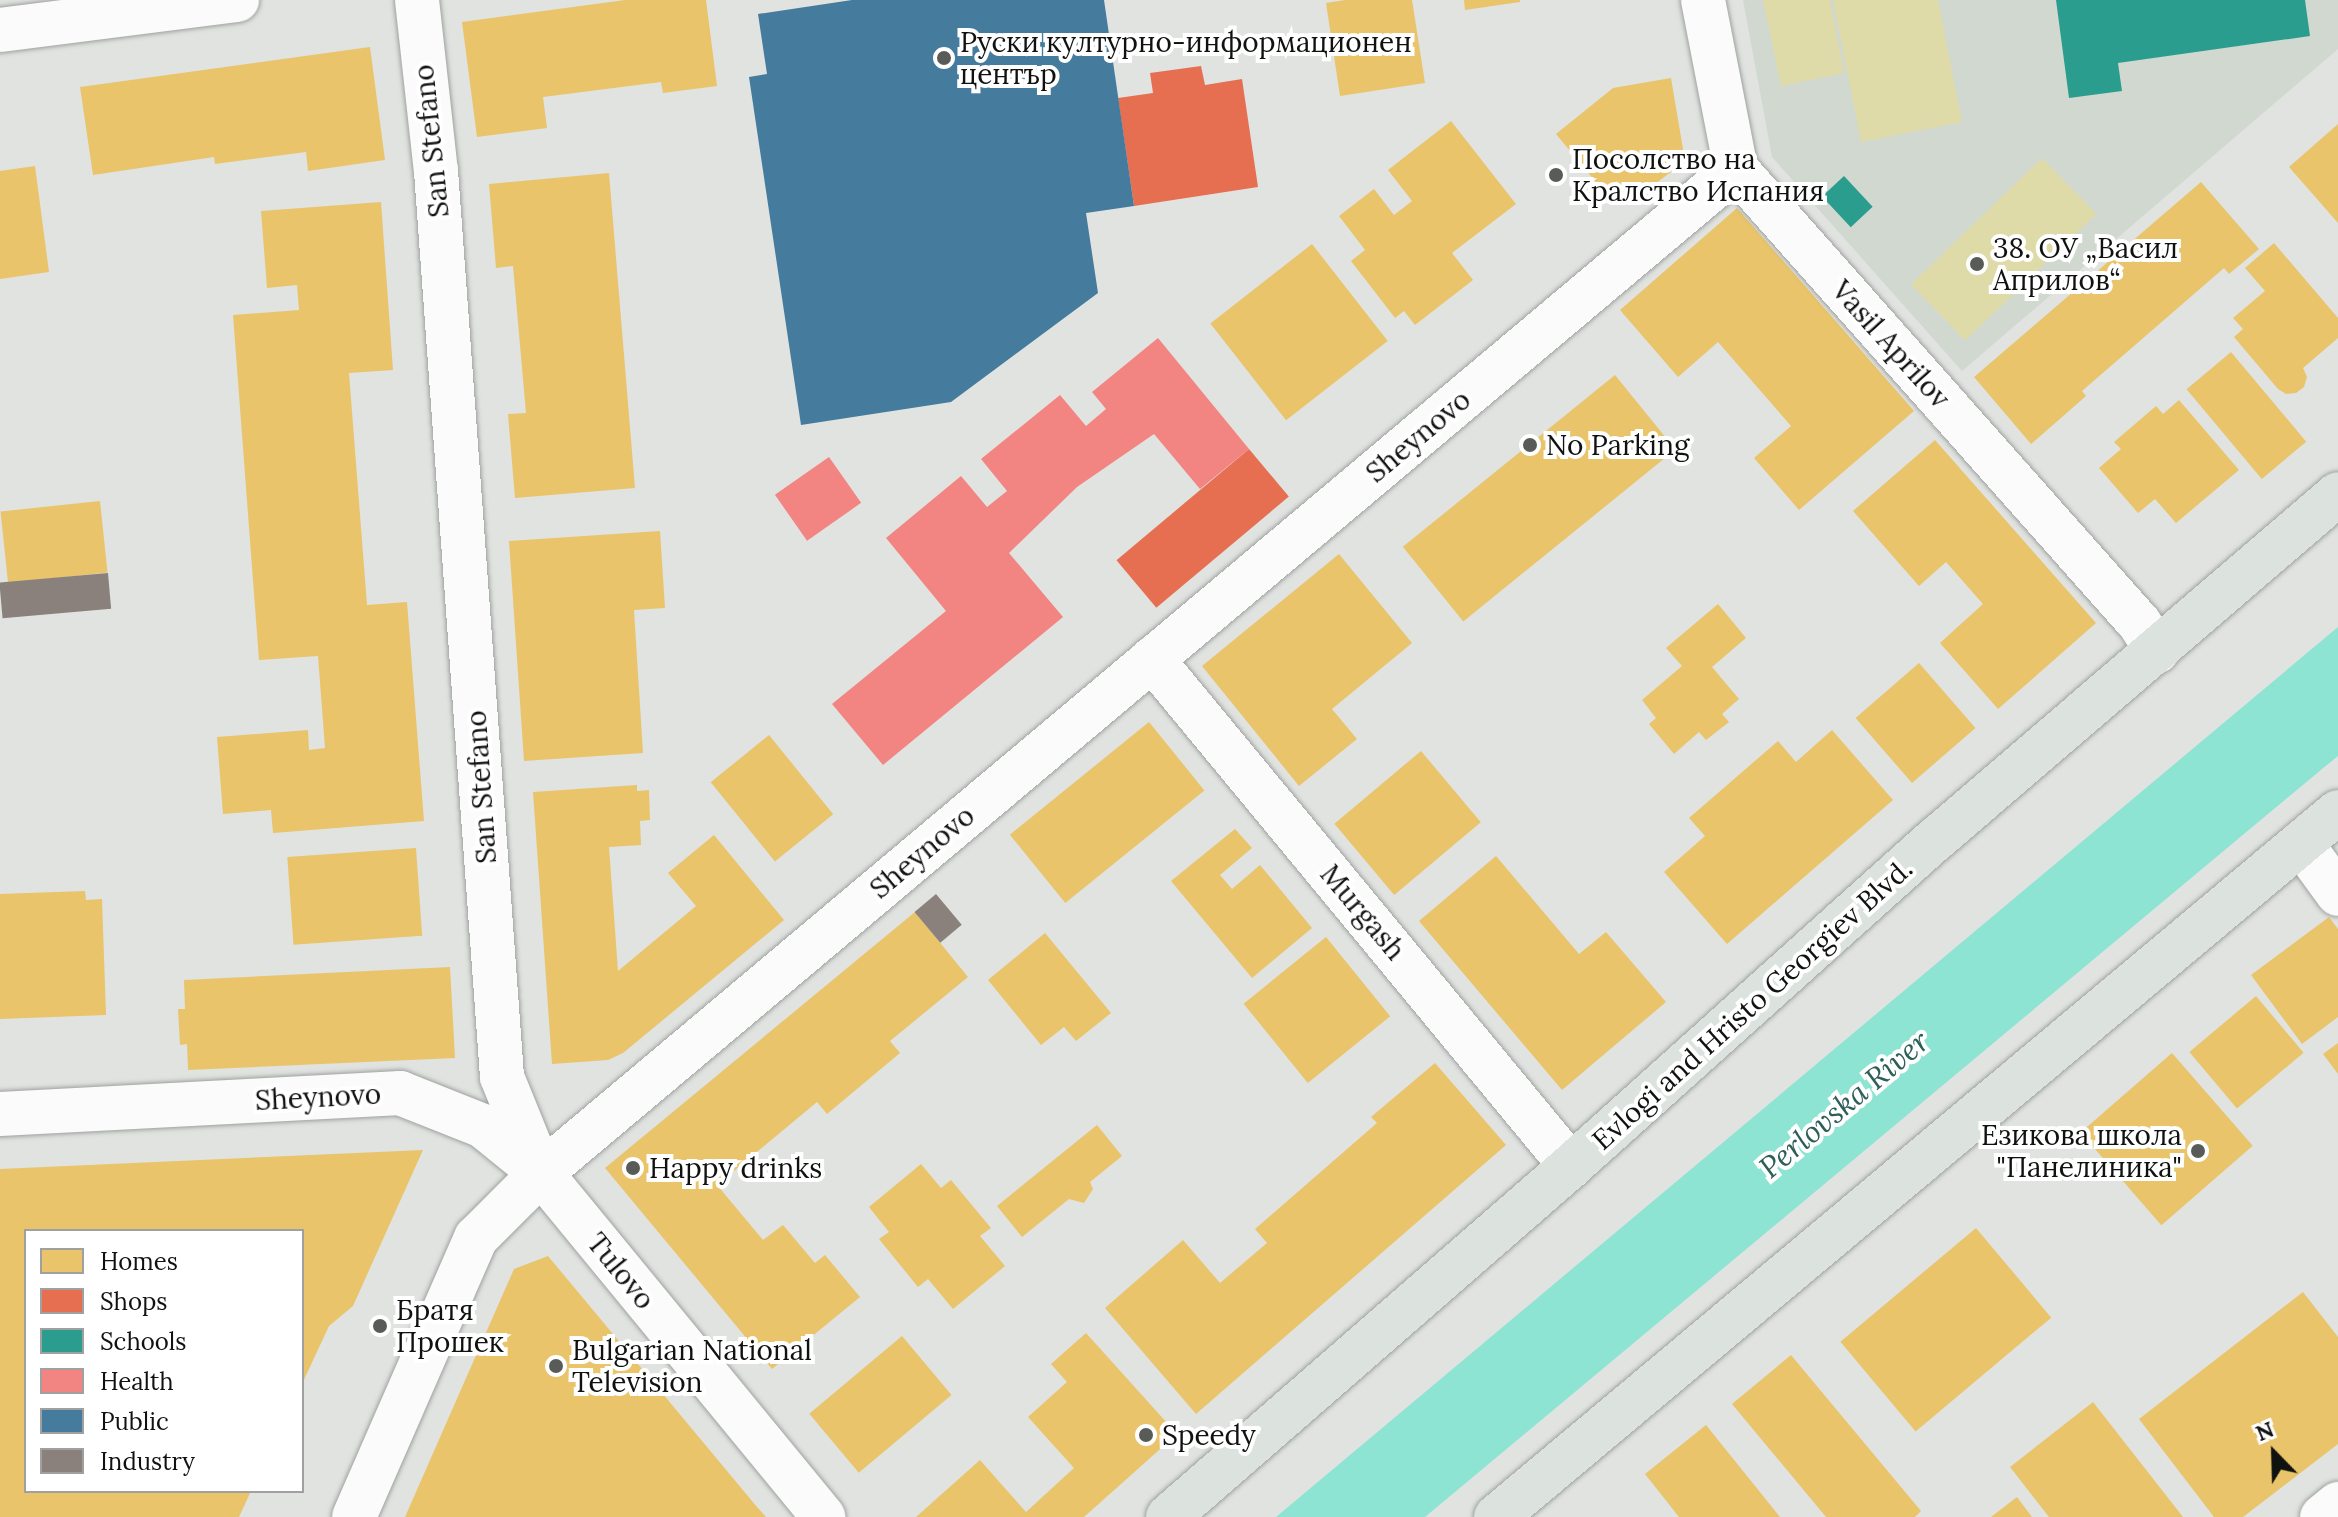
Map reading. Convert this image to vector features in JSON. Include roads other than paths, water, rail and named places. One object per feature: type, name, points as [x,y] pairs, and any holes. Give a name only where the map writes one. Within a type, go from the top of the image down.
[{"type":"main road","name":"Evlogi and Hristo Georgiev Blvd.","points":[[1168,1517],[1571,1166],[1937,838],[2338,494]]},
{"type":"main road","points":[[1496,1517],[2338,812]]},
{"type":"street","points":[[0,30],[237,0]]},
{"type":"street","name":"San Stefano","points":[[417,0],[436,171],[502,1077],[541,1173]]},
{"type":"street","points":[[1703,0],[1736,169]]},
{"type":"street","name":"Sheynovo","points":[[0,1114],[400,1093],[483,1126],[541,1173],[1736,169]]},
{"type":"street","name":"Vasil Aprilov","points":[[1736,169],[2140,624],[2157,651]]},
{"type":"street","name":"Murgash","points":[[1152,659],[1571,1166]]},
{"type":"street","points":[[2301,843],[2338,894]]},
{"type":"street","points":[[354,1517],[476,1238],[541,1173]]},
{"type":"street","name":"Tulovo","points":[[541,1173],[824,1517]]},
{"type":"street","points":[[2322,1517],[2338,1504]]},
{"type":"water","name":"Perlovska River","points":[[2338,627],[2338,756],[1425,1517],[1276,1517]]},
{"type":"place","name":"Руски културно-информационен център","points":[[944,58]]},
{"type":"place","name":"Посолство на Кралство Испания","points":[[1556,175]]},
{"type":"place","name":"38. ОУ „Васил Априлов“","points":[[1977,264]]},
{"type":"place","name":"No Parking","points":[[1530,445]]},
{"type":"place","name":"Езикова школа \"Панелиника\"","points":[[2198,1151]]},
{"type":"place","name":"Happy drinks","points":[[633,1168]]},
{"type":"place","name":"Братя Прошек","points":[[380,1326]]},
{"type":"place","name":"Bulgarian National Television","points":[[556,1366]]},
{"type":"place","name":"Speedy","points":[[1146,1435]]}]
